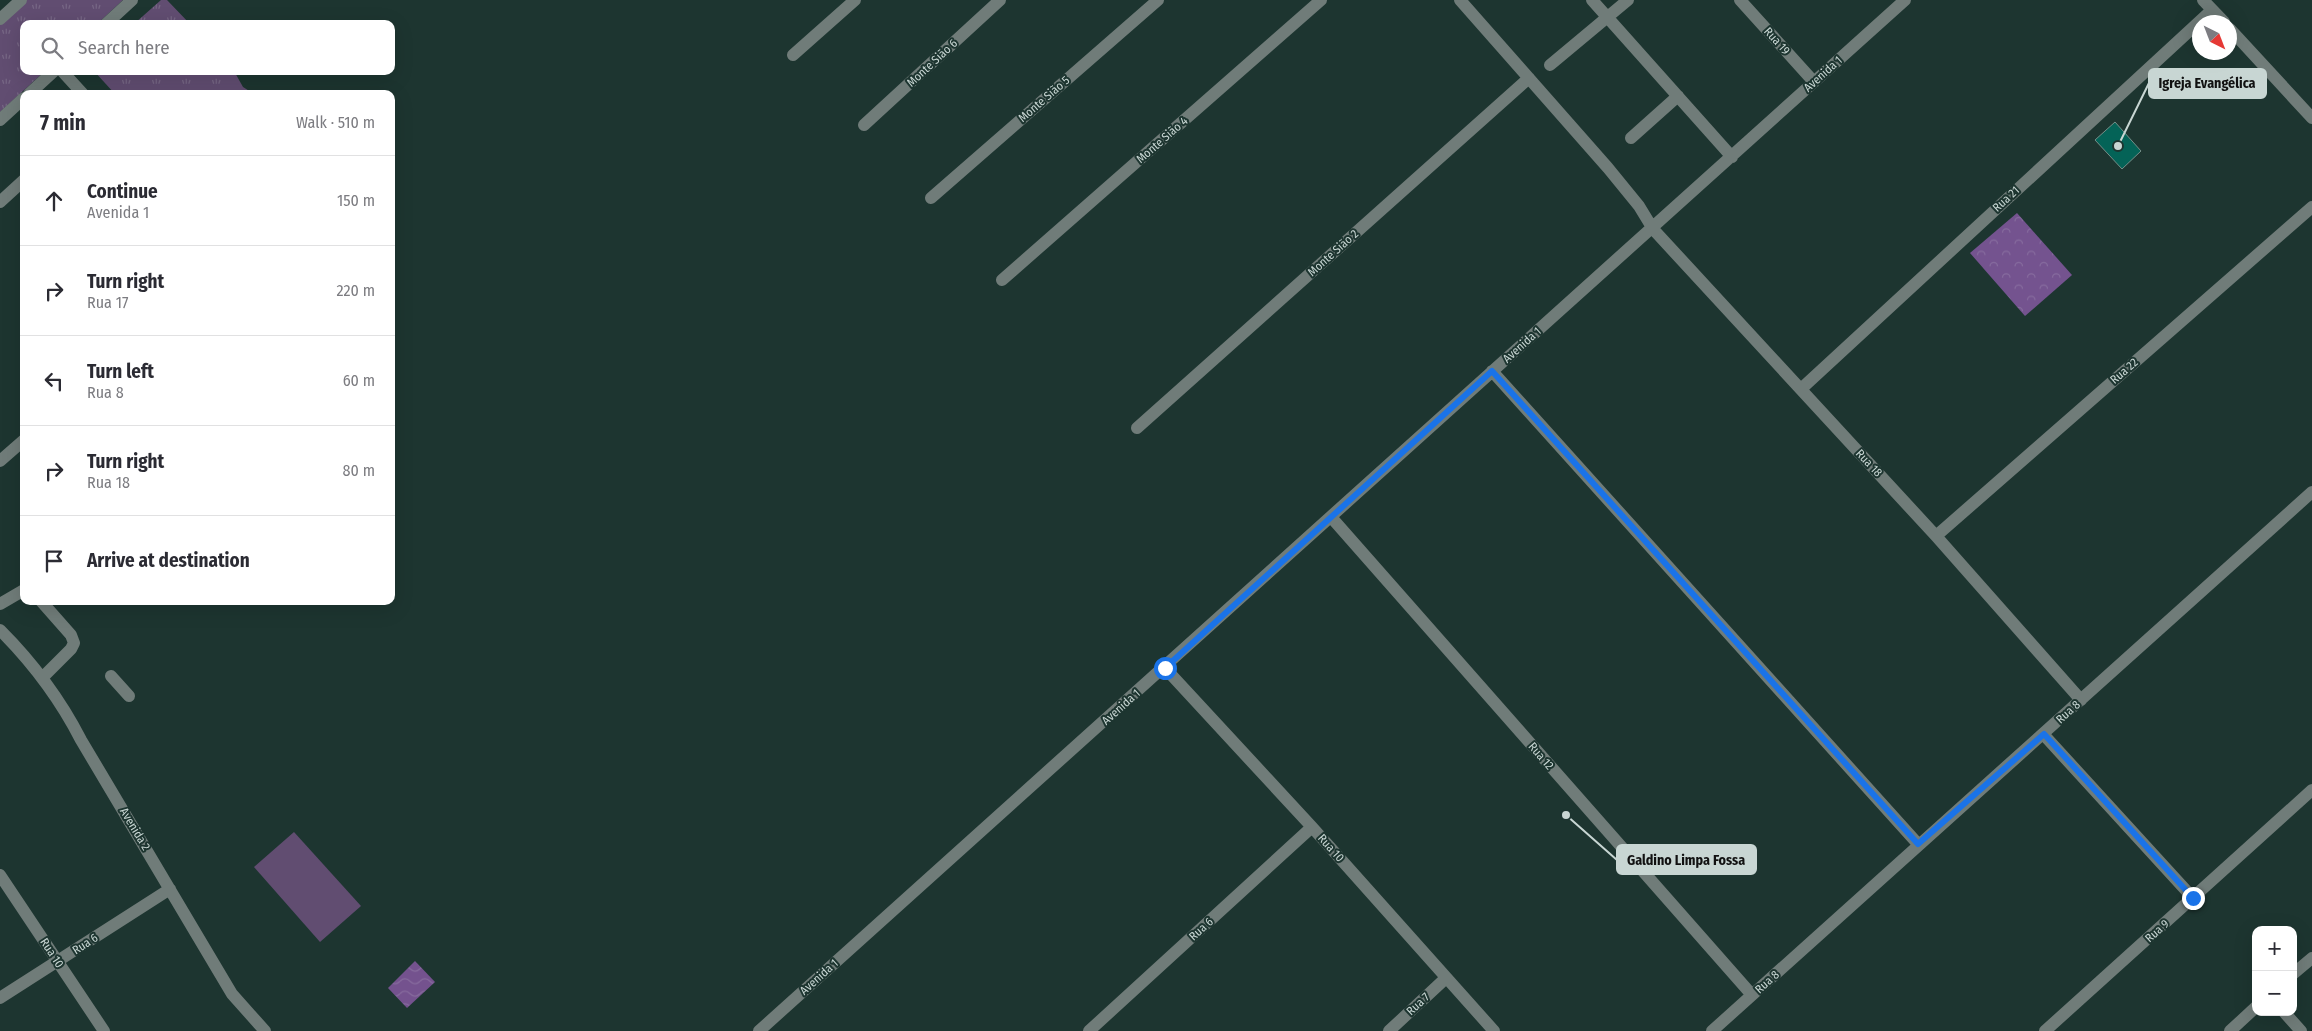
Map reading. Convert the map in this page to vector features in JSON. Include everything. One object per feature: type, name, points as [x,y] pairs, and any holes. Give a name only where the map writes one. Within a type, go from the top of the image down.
[{"type":"street","points":[[0,19],[21,0]]},
{"type":"street","points":[[110,20],[132,0]]},
{"type":"street","points":[[793,55],[855,0]]},
{"type":"street","name":"Monte Sião 6","points":[[864,125],[1000,0]]},
{"type":"street","name":"Monte Sião 5","points":[[931,198],[1158,0]]},
{"type":"street","name":"Monte Sião 4","points":[[1002,280],[1321,0]]},
{"type":"street","name":"Rua 18","points":[[1460,0],[1627,190],[1653,229],[1936,536],[2081,700]]},
{"type":"street","points":[[1592,0],[1732,157]]},
{"type":"street","points":[[1550,65],[1628,0]]},
{"type":"street","name":"Rua 19","points":[[1740,0],[1814,82]]},
{"type":"street","name":"Avenida 1","points":[[759,1031],[1165,668],[1492,371],[1653,229],[1905,0]]},
{"type":"street","points":[[2203,0],[2217,15]]},
{"type":"street","name":"Rua 21","points":[[1801,389],[2212,10]]},
{"type":"street","points":[[2237,37],[2312,118]]},
{"type":"street","points":[[33,90],[50,75]]},
{"type":"street","points":[[66,75],[80,90]]},
{"type":"street","name":"Monte Sião 2","points":[[1137,428],[1529,78]]},
{"type":"street","points":[[1631,138],[1678,96]]},
{"type":"street","points":[[0,120],[20,102]]},
{"type":"street","points":[[0,202],[20,184]]},
{"type":"street","name":"Rua 22","points":[[1936,536],[2312,207]]},
{"type":"street","points":[[1492,371],[1918,844]]},
{"type":"street","points":[[0,461],[20,444]]},
{"type":"street","name":"Rua 8","points":[[1712,1031],[2312,492]]},
{"type":"street","name":"Rua 12","points":[[1331,517],[1752,996]]},
{"type":"street","points":[[0,604],[20,592]]},
{"type":"street","points":[[42,677],[71,649],[74,642],[71,635],[45,605]]},
{"type":"street","name":"Avenida 2","points":[[0,630],[42,677],[68,714],[81,740],[232,994],[265,1031]]},
{"type":"street","name":"Rua 10","points":[[1165,668],[1312,827],[1494,1031]]},
{"type":"street","points":[[111,676],[129,696]]},
{"type":"street","points":[[2044,734],[2193,898]]},
{"type":"street","name":"Rua 9","points":[[2045,1031],[2312,790]]},
{"type":"street","name":"Rua 6","points":[[1089,1031],[1312,827]]},
{"type":"street","name":"Rua 10","points":[[0,874],[104,1031]]},
{"type":"street","name":"Rua 6","points":[[0,998],[170,888]]},
{"type":"street","points":[[2297,971],[2312,958]]},
{"type":"street","name":"Rua 7","points":[[1389,1031],[1446,978]]},
{"type":"street","points":[[2230,1031],[2252,1012]]},
{"type":"street","points":[[2288,1016],[2301,1031]]},
{"type":"green space","points":[[14,0],[123,0],[101,20],[20,20],[20,75],[41,75],[24,90],[20,90],[20,94],[0,112],[0,12]]},
{"type":"green space","points":[[161,0],[167,0],[186,20],[138,20]]},
{"type":"green space","points":[[98,75],[236,75],[243,87],[248,90],[111,90]]},
{"type":"green space","points":[[2017,213],[2072,275],[2025,316],[1970,253]]},
{"type":"green space","points":[[294,832],[361,906],[320,942],[254,867]]},
{"type":"water","points":[[415,961],[435,982],[407,1008],[388,988]]},
{"type":"building","points":[[2115,122],[2141,151],[2122,169],[2095,140]]},
{"type":"place","name":"Igreja Evangélica","points":[[2118,146]]},
{"type":"place","name":"Galdino Limpa Fossa","points":[[1566,815]]},
{"type":"route","points":[[1165,668],[1492,371],[1918,844],[2044,734],[2193,898]]}]
